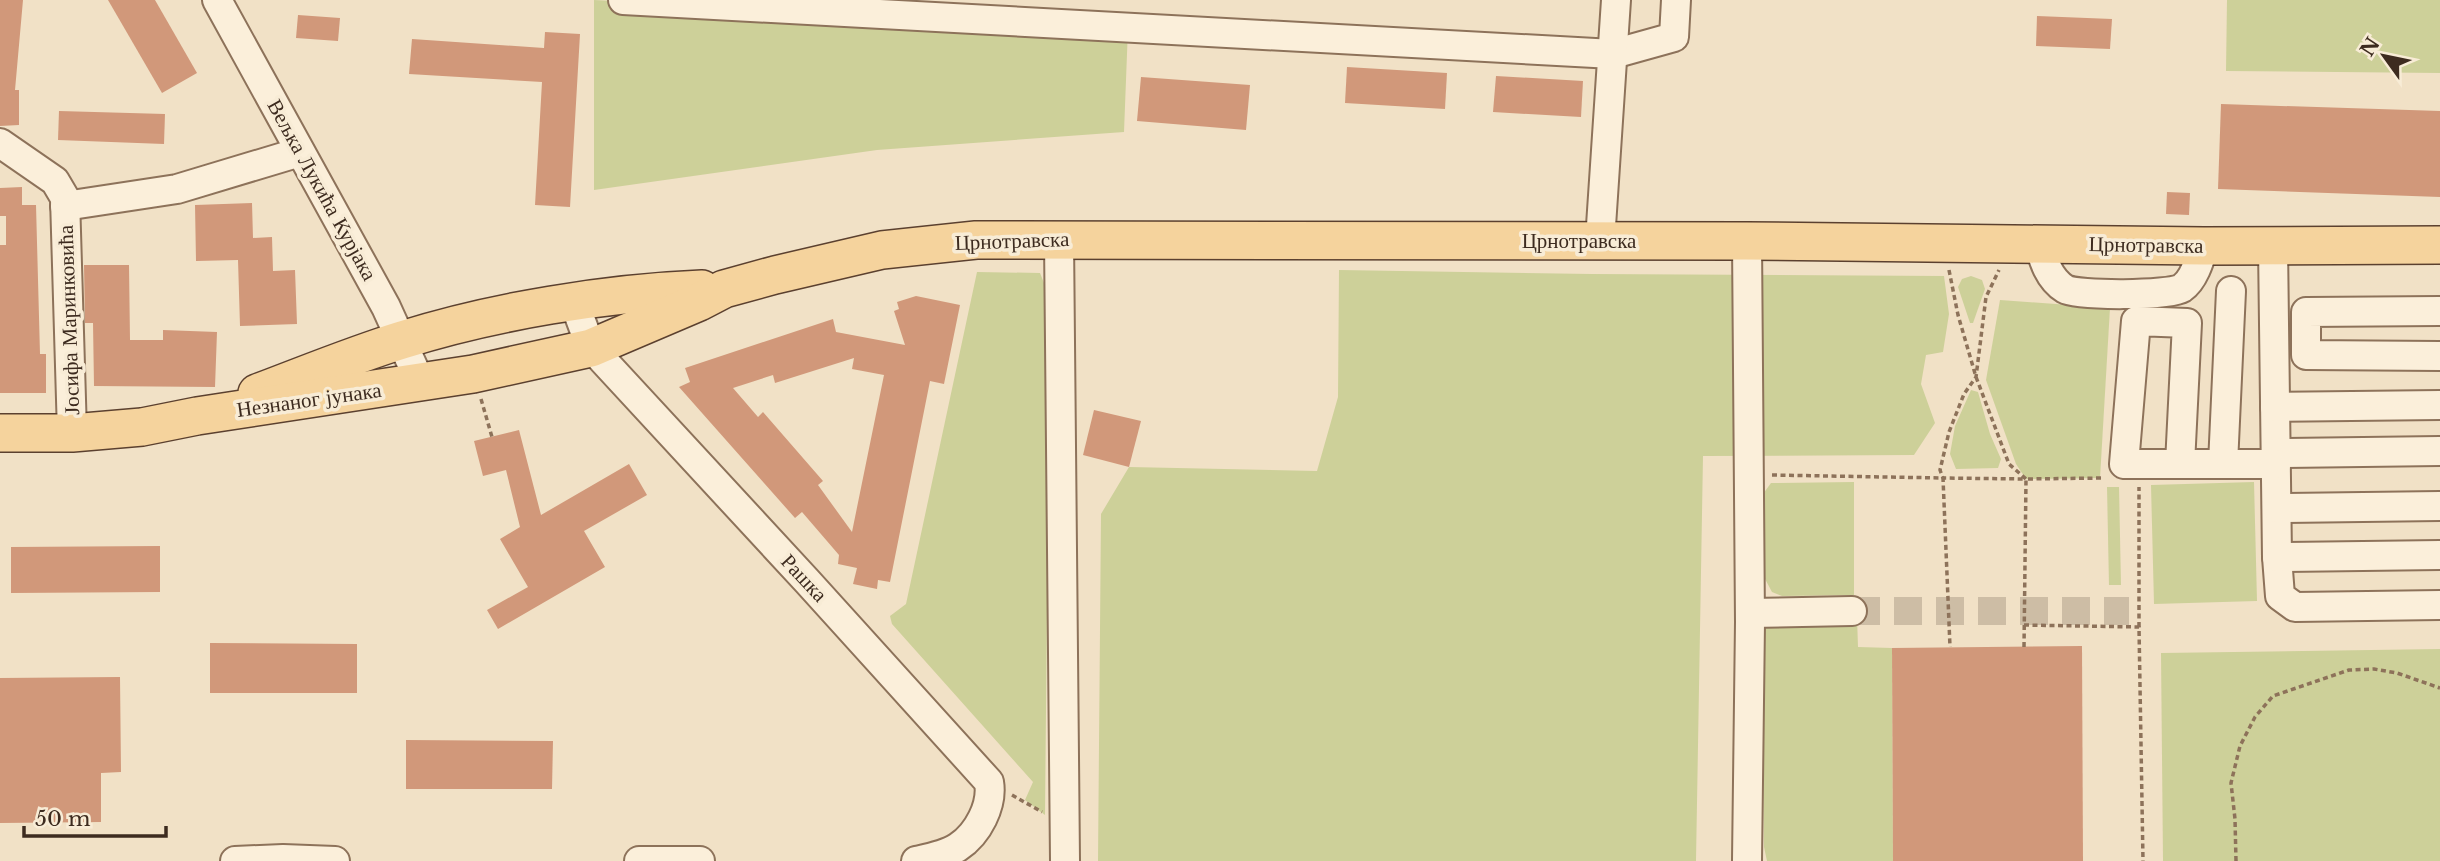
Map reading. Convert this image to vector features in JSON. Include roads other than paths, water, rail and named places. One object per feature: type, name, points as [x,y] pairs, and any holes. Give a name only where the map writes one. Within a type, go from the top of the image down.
[{"type":"main road","name":"Црнотравска","points":[[421,384],[591,348],[724,289],[882,250],[976,240],[2440,245]]},
{"type":"main road","name":"Црнотравска","points":[[402,340],[461,323],[574,302],[698,289],[724,289]]},
{"type":"main road","name":"Незнаног јунака","points":[[197,416],[402,340]]},
{"type":"main road","name":"Незнаног јунака","points":[[0,433],[72,433],[142,427],[197,416],[421,384]]},
{"type":"street","name":"Вељка Лукића Курјака","points":[[217,0],[358,254],[421,384]]},
{"type":"street","points":[[624,0],[927,9],[1613,54],[1674,37],[1676,0]]},
{"type":"street","points":[[1600,241],[1616,0]]},
{"type":"street","points":[[0,143],[55,181],[62,190],[65,206],[177,189],[300,152]]},
{"type":"street","name":"Јосифа Маринковића","points":[[65,206],[72,433]]},
{"type":"street","points":[[1059,239],[1065,861]]},
{"type":"street","points":[[1747,241],[1750,612],[1747,861]]},
{"type":"street","points":[[2039,243],[2043,260],[2056,281],[2072,292],[2165,294],[2182,288],[2189,280],[2204,246]]},
{"type":"street","points":[[2273,246],[2277,557],[2280,596],[2295,607],[2440,605]]},
{"type":"street","points":[[2223,464],[2231,291]]},
{"type":"street","name":"Рашка","points":[[574,302],[591,348],[989,782],[991,794],[988,807],[975,829],[958,847],[938,856],[916,861]]},
{"type":"street","points":[[2440,311],[2306,312],[2306,355],[2440,356]]},
{"type":"street","points":[[2180,464],[2188,323],[2136,321],[2124,464],[2180,464],[2223,464],[2276,458],[2440,451]]},
{"type":"street","points":[[2275,407],[2440,405]]},
{"type":"street","points":[[2277,508],[2440,506]]},
{"type":"street","points":[[2277,557],[2440,555]]},
{"type":"street","points":[[1750,612],[1852,611]]},
{"type":"street","points":[[235,861],[335,861]]},
{"type":"street","points":[[639,861],[700,861]]},
{"type":"tunnel","points":[[1852,611],[2129,611]]}]
